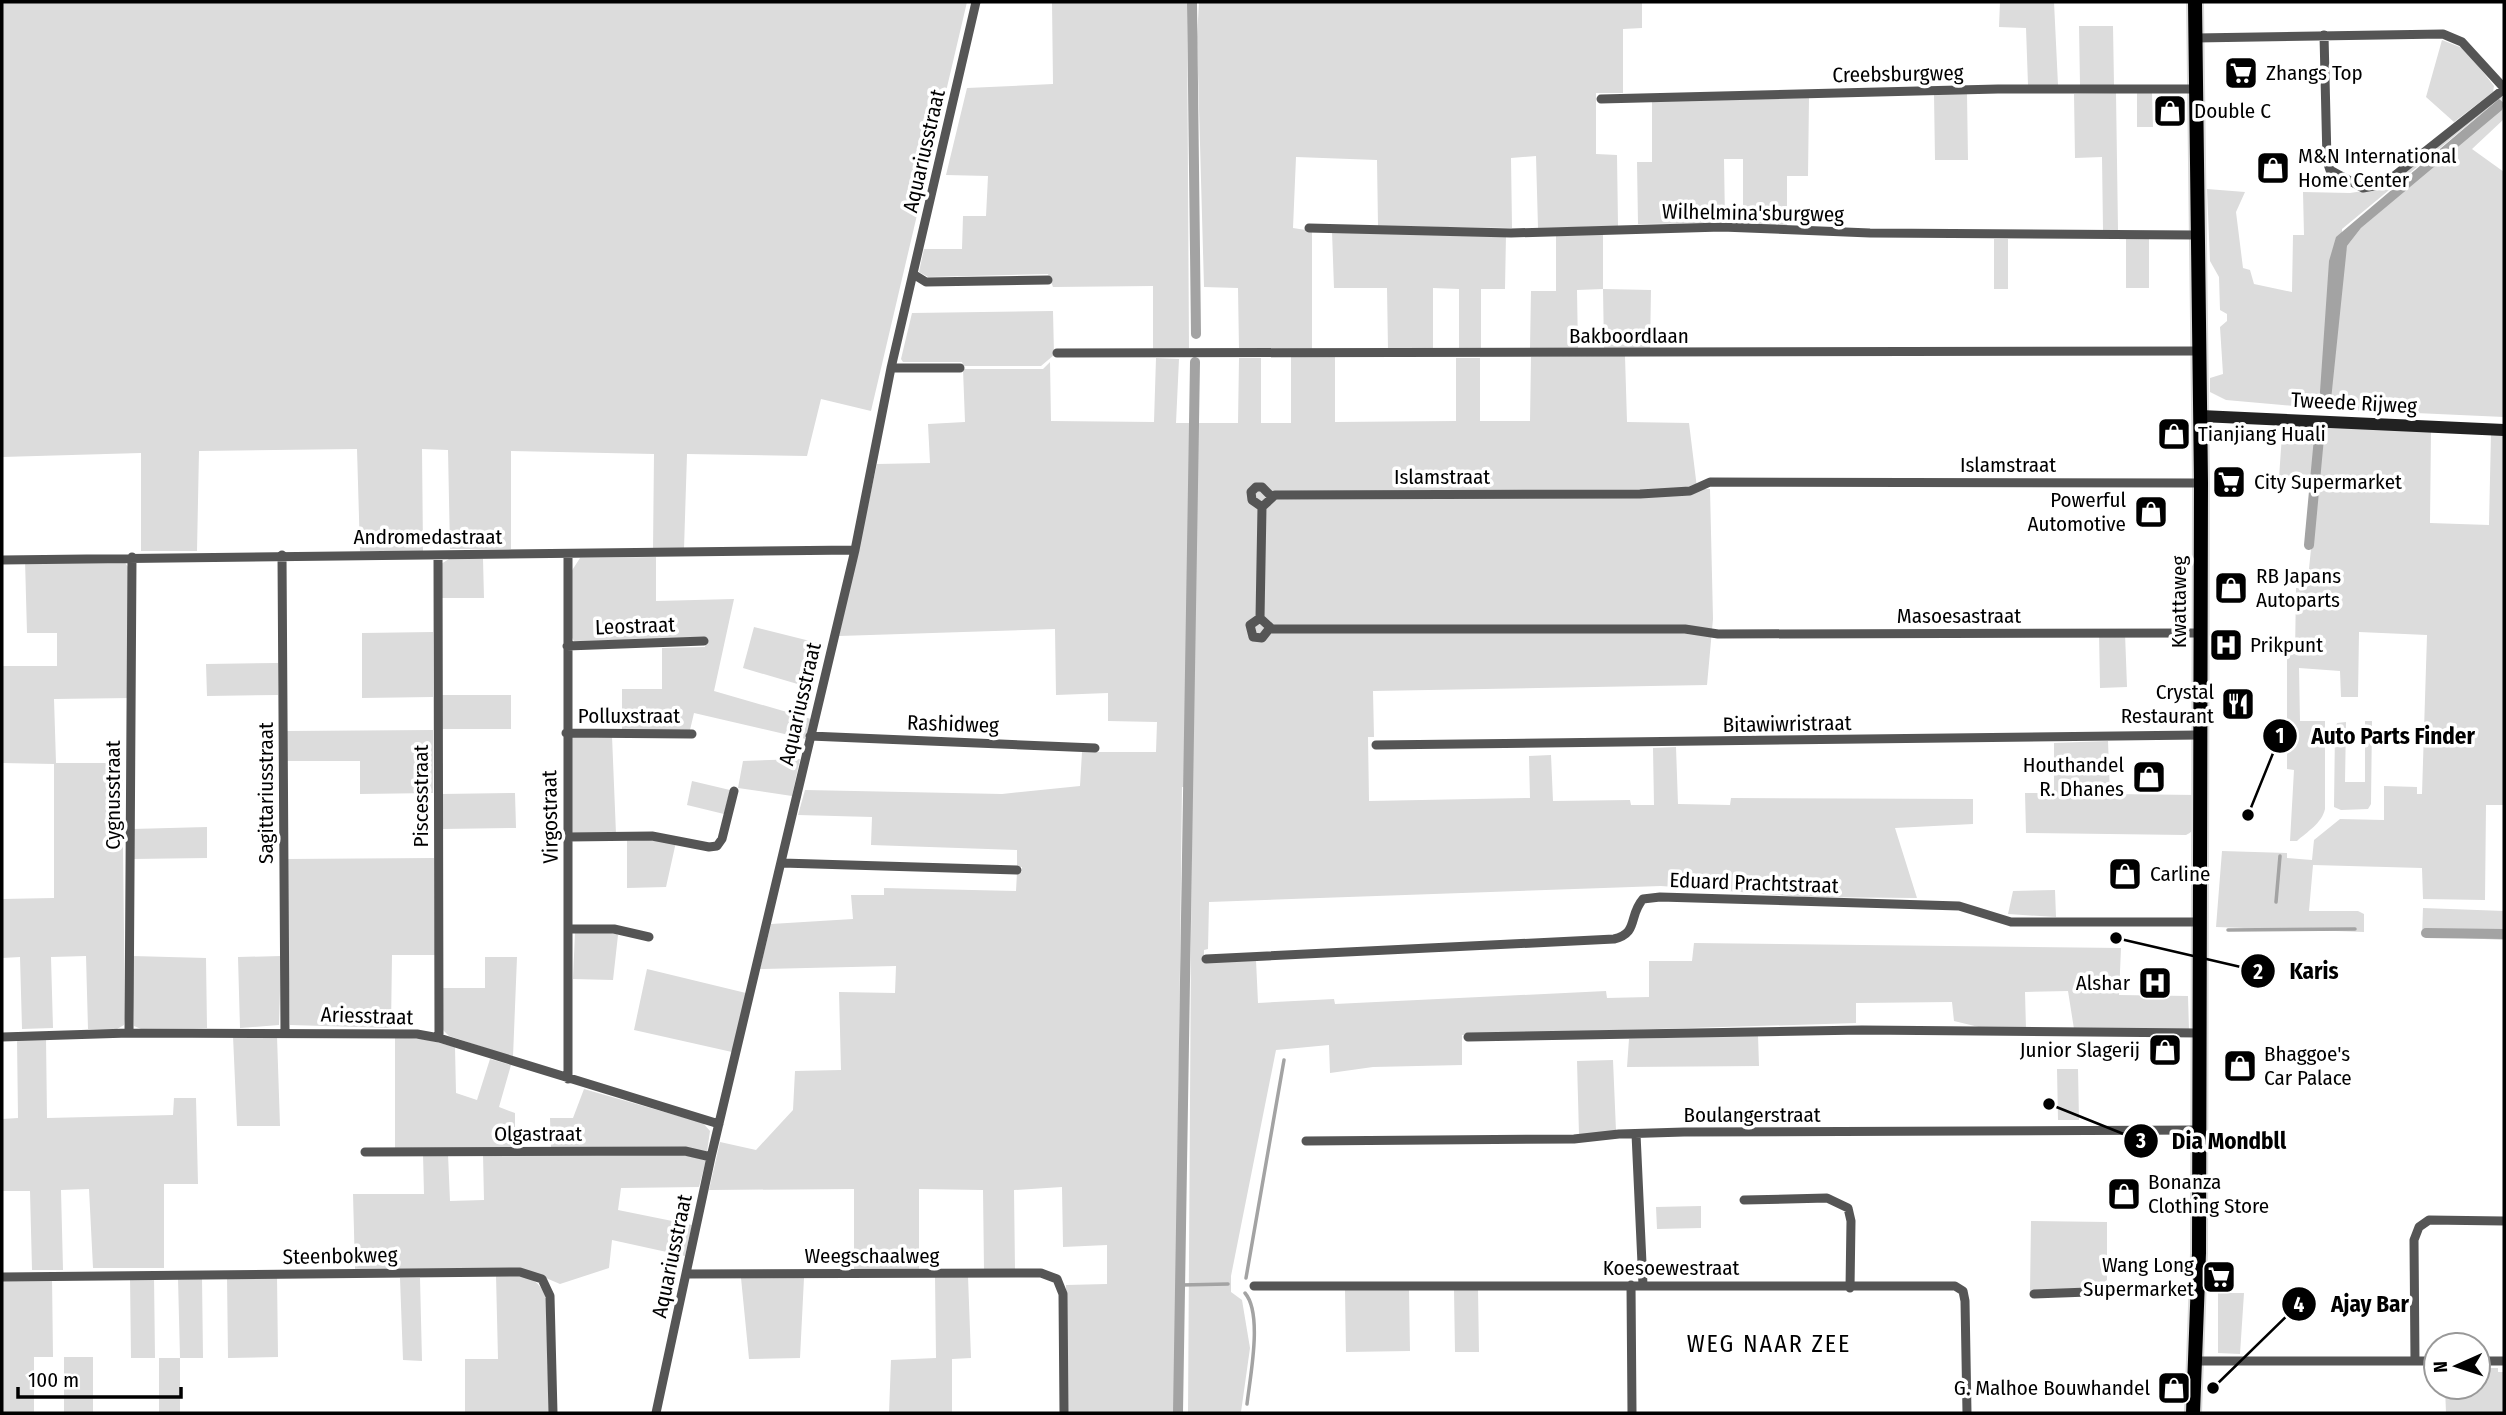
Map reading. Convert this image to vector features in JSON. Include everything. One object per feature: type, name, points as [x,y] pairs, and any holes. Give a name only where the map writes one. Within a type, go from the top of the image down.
[{"type":"main road","name":"Kwattaweg","points":[[2193,1413],[2197,1361],[2201,483],[2195,2]]},
{"type":"street","name":"Aquariusstraat","points":[[656,1413],[711,1157],[855,550],[891,368],[976,2]]},
{"type":"street","points":[[2196,38],[2324,35],[2443,34],[2462,42],[2504,88],[2384,184],[2362,188],[2330,170],[2327,161],[2324,35]]},
{"type":"street","name":"Creebsburgweg","points":[[1601,99],[1998,89],[2196,89]]},
{"type":"street","name":"Wilhelmina'sburgweg","points":[[1309,228],[1511,233],[1723,227],[1924,234],[2197,235]]},
{"type":"street","points":[[914,274],[926,282],[1048,280]]},
{"type":"street","name":"Bakboordlaan","points":[[1058,353],[2200,351]]},
{"type":"street","points":[[891,368],[960,368]]},
{"type":"street","name":"Tweede Rijweg","points":[[2201,416],[2504,430]]},
{"type":"street","name":"Islamstraat","points":[[1271,496],[1640,494],[1689,491],[1710,482],[2201,483]]},
{"type":"street","points":[[1260,618],[1251,625],[1253,637],[1262,638],[1269,629],[1260,618],[1262,507],[1271,496],[1262,487],[1256,487],[1251,492],[1252,500],[1262,507]]},
{"type":"street","name":"Andromedastraat","points":[[2,560],[855,550]]},
{"type":"street","name":"Virgostraat","points":[[568,554],[568,1079]]},
{"type":"street","name":"Sagittariusstraat","points":[[282,555],[285,1032]]},
{"type":"street","name":"Piscesstraat","points":[[438,555],[439,1038]]},
{"type":"street","name":"Cygnusstraat","points":[[129,1033],[132,557]]},
{"type":"street","name":"Masoesastraat","points":[[1269,629],[1685,629],[1718,634],[2200,633]]},
{"type":"street","name":"Leostraat","points":[[567,646],[704,641]]},
{"type":"street","name":"Polluxstraat","points":[[566,733],[692,734]]},
{"type":"street","name":"Bitawiwristraat","points":[[1376,745],[2199,735]]},
{"type":"street","name":"Rashidweg","points":[[810,736],[1095,748]]},
{"type":"street","points":[[568,837],[652,836],[709,848],[717,846],[722,839],[734,790]]},
{"type":"street","points":[[782,863],[1017,870]]},
{"type":"street","name":"Eduard Prachtstraat","points":[[1206,959],[1614,939],[1625,936],[1631,929],[1635,908],[1643,899],[1660,897],[1959,906],[2011,922],[2199,922]]},
{"type":"street","points":[[570,929],[614,929],[649,937]]},
{"type":"street","points":[[1468,1037],[1861,1030],[2199,1033]]},
{"type":"street","name":"Ariesstraat","points":[[2,1037],[129,1033],[396,1032],[439,1038],[719,1124]]},
{"type":"street","name":"Boulangerstraat","points":[[1306,1141],[1574,1139],[1636,1134],[2198,1130]]},
{"type":"street","points":[[1636,1134],[1643,1285]]},
{"type":"street","name":"Olgastraat","points":[[365,1152],[685,1151],[711,1157]]},
{"type":"street","points":[[1744,1200],[1827,1198],[1848,1208],[1851,1221],[1850,1288]]},
{"type":"street","points":[[2415,1361],[2414,1240],[2419,1227],[2428,1220],[2504,1221]]},
{"type":"street","name":"Steenbokweg","points":[[2,1277],[520,1272],[542,1279],[550,1296],[554,1413]]},
{"type":"street","name":"Weegschaalweg","points":[[686,1274],[1041,1273],[1057,1279],[1063,1294],[1064,1413]]},
{"type":"street","points":[[1630,1285],[1632,1413]]},
{"type":"street","name":"Koesoewestraat","points":[[1254,1286],[1955,1286],[1963,1291],[1967,1413]]},
{"type":"street","points":[[2034,1294],[2197,1288]]},
{"type":"street","points":[[2197,1361],[2422,1361]]},
{"type":"shaded area","points":[[2,2],[967,2],[871,411],[821,399],[807,456],[687,454],[684,549],[653,550],[654,454],[511,451],[511,549],[450,549],[448,450],[422,449],[423,551],[360,551],[357,449],[199,451],[197,551],[141,551],[141,453],[2,457]]},
{"type":"shaded area","points":[[1052,2],[1187,2],[1189,350],[1153,350],[1153,286],[1053,287],[1048,274],[928,277],[919,272],[924,249],[962,249],[963,216],[986,216],[988,176],[946,175],[967,88],[1053,84]]},
{"type":"shaded area","points":[[1199,2],[1642,2],[1642,28],[1623,29],[1623,93],[1596,93],[1596,154],[1617,155],[1618,226],[1538,228],[1536,156],[1511,158],[1512,228],[1378,226],[1377,160],[1296,157],[1293,228],[1312,231],[1312,350],[1239,350],[1238,288],[1204,287],[1197,37]]},
{"type":"shaded area","points":[[2000,2],[2054,2],[2058,85],[2028,85],[2026,28],[1999,27]]},
{"type":"shaded area","points":[[2079,26],[2113,26],[2114,85],[2080,85]]},
{"type":"shaded area","points":[[2442,40],[2465,49],[2494,86],[2493,92],[2454,122],[2426,97]]},
{"type":"shaded area","points":[[2116,93],[2118,230],[2103,230],[2102,157],[2075,158],[2074,94]]},
{"type":"shaded area","points":[[2137,93],[2152,93],[2153,127],[2137,127]]},
{"type":"shaded area","points":[[1934,94],[1967,94],[1968,160],[1935,160]]},
{"type":"shaded area","points":[[2499,96],[2504,98],[2504,103],[2498,100],[2342,229],[2343,261],[2347,246],[2361,228],[2504,105],[2504,119],[2472,149],[2504,172],[2504,417],[2327,409],[2226,400],[2210,392],[2210,378],[2223,374],[2220,327],[2227,321],[2227,314],[2220,310],[2219,277],[2210,261],[2207,189],[2245,192],[2236,212],[2243,268],[2250,270],[2254,284],[2292,292],[2293,235],[2304,235],[2303,192],[2350,193],[2382,188]]},
{"type":"shaded area","points":[[1809,98],[1808,176],[1787,176],[1787,227],[1743,224],[1743,159],[1724,159],[1725,223],[1638,224],[1637,162],[1652,162],[1652,101]]},
{"type":"shaded area","points":[[2499,99],[2504,103],[2502,110],[2361,228],[2347,246],[2331,400],[2325,406],[2319,406],[2329,261],[2336,237]]},
{"type":"shaded area","points":[[1332,231],[1506,234],[1505,289],[1481,289],[1481,349],[1459,349],[1459,289],[1433,288],[1433,350],[1388,350],[1387,288],[1334,288]]},
{"type":"shaded area","points":[[1556,234],[1603,234],[1603,289],[1577,290],[1578,350],[1530,348],[1531,291],[1556,291]]},
{"type":"shaded area","points":[[1994,239],[2008,239],[2008,289],[1994,289]]},
{"type":"shaded area","points":[[2126,239],[2149,239],[2149,288],[2126,288]]},
{"type":"shaded area","points":[[1603,289],[1651,290],[1650,349],[1604,349]]},
{"type":"shaded area","points":[[1053,311],[1054,355],[1041,366],[963,366],[962,362],[903,362],[901,359],[912,313]]},
{"type":"shaded area","points":[[1625,356],[1627,422],[1689,423],[1697,488],[1710,489],[1713,619],[1707,685],[1373,691],[1374,737],[1368,737],[1369,801],[1530,798],[1529,756],[1551,755],[1553,801],[1630,800],[1631,805],[1654,805],[1653,748],[1676,747],[1678,804],[1730,805],[1731,798],[1973,799],[1973,824],[1895,828],[1917,898],[1805,897],[1661,886],[1209,902],[1208,949],[1204,950],[1204,963],[1256,960],[1258,1003],[1334,999],[1335,1004],[1606,991],[1607,998],[1649,997],[1649,961],[1692,961],[1694,943],[2121,948],[2119,995],[2188,996],[2189,1030],[2074,1029],[2068,991],[2025,992],[2026,1029],[1983,1028],[1954,1021],[1952,1002],[1856,1003],[1856,1023],[1462,1035],[1462,1065],[1373,1067],[1330,1073],[1329,1045],[1276,1050],[1231,1276],[1231,1292],[1242,1300],[1250,1348],[1241,1412],[1245,1413],[1188,1413],[1192,788],[1182,787],[1175,1413],[1067,1413],[1066,1285],[1107,1284],[1107,1245],[1063,1247],[1062,1187],[1014,1190],[1015,1270],[984,1270],[983,1190],[919,1189],[919,1270],[854,1270],[854,1189],[709,1190],[720,1142],[756,1150],[793,1110],[795,1071],[841,1070],[839,992],[895,993],[896,966],[760,969],[771,924],[853,919],[851,895],[884,895],[884,888],[1016,891],[1017,873],[1022,872],[1022,867],[1017,867],[1017,850],[871,845],[872,817],[798,815],[805,790],[1002,794],[1080,786],[1082,752],[1156,752],[1157,722],[1108,721],[1108,693],[1056,695],[1055,629],[839,636],[877,464],[930,463],[928,424],[965,422],[963,369],[1043,369],[1050,362],[1051,421],[1154,422],[1156,358],[1179,359],[1176,423],[1238,423],[1239,358],[1261,358],[1261,423],[1291,423],[1291,357],[1335,357],[1335,422],[1456,421],[1456,358],[1480,358],[1480,421],[1530,421],[1531,357]]},
{"type":"shaded area","points":[[2283,420],[2316,423],[2311,481],[2279,478]]},
{"type":"shaded area","points":[[2324,423],[2431,430],[2430,523],[2489,525],[2491,433],[2504,433],[2504,805],[2486,805],[2485,900],[2423,899],[2422,868],[2313,865],[2309,911],[2358,911],[2364,914],[2364,932],[2216,927],[2222,851],[2287,853],[2287,858],[2312,860],[2314,840],[2340,819],[2384,820],[2384,786],[2417,787],[2417,794],[2422,794],[2427,635],[2359,632],[2358,697],[2341,697],[2340,671],[2299,668],[2300,721],[2325,721],[2325,809],[2314,827],[2297,841],[2290,841],[2294,770],[2287,769],[2287,655],[2295,654],[2296,588],[2307,588]]},
{"type":"shaded area","points":[[656,557],[656,601],[734,599],[714,691],[811,719],[806,739],[694,713],[690,730],[622,731],[622,689],[662,689],[662,648],[705,647],[706,639],[574,641],[571,636],[571,572],[580,558]]},
{"type":"shaded area","points":[[449,559],[483,559],[484,598],[442,598],[441,564]]},
{"type":"shaded area","points":[[25,560],[124,561],[128,567],[131,698],[54,699],[56,763],[122,763],[125,1019],[124,1025],[117,1029],[88,1029],[86,956],[51,957],[53,1028],[22,1029],[20,957],[2,958],[2,899],[54,898],[54,764],[2,763],[2,666],[57,666],[57,633],[27,633]]},
{"type":"shaded area","points":[[754,627],[822,644],[811,688],[743,668]]},
{"type":"shaded area","points":[[433,632],[433,697],[362,698],[362,633]]},
{"type":"shaded area","points":[[2099,633],[2125,633],[2127,687],[2100,688]]},
{"type":"shaded area","points":[[278,663],[278,695],[207,696],[206,664]]},
{"type":"shaded area","points":[[441,695],[511,695],[511,729],[441,729]]},
{"type":"shaded area","points":[[2365,721],[2372,721],[2371,804],[2368,809],[2341,810],[2334,807],[2335,729],[2337,723],[2346,722],[2345,782],[2365,782]]},
{"type":"shaded area","points":[[433,730],[433,793],[360,794],[360,761],[287,761],[287,731]]},
{"type":"shaded area","points":[[572,736],[612,736],[616,834],[576,835],[572,832]]},
{"type":"shaded area","points":[[2108,741],[2110,794],[2197,795],[2197,823],[2191,832],[2186,835],[2026,833],[2025,793],[2054,793],[2054,743]]},
{"type":"shaded area","points":[[800,759],[792,796],[738,788],[743,761]]},
{"type":"shaded area","points":[[692,781],[730,790],[724,814],[687,805]]},
{"type":"shaded area","points":[[515,793],[516,828],[442,829],[441,794]]},
{"type":"shaded area","points":[[207,827],[207,858],[132,859],[132,829]]},
{"type":"shaded area","points":[[627,839],[676,842],[666,887],[627,888]]},
{"type":"shaded area","points":[[434,858],[435,955],[392,955],[391,1028],[290,1025],[286,859]]},
{"type":"shaded area","points":[[2055,890],[2056,917],[2008,914],[2013,891]]},
{"type":"shaded area","points":[[2423,908],[2504,911],[2504,940],[2422,936]]},
{"type":"shaded area","points":[[613,931],[618,935],[613,980],[573,979],[575,932]]},
{"type":"shaded area","points":[[132,956],[206,958],[207,1028],[141,1029],[134,1026]]},
{"type":"shaded area","points":[[281,956],[279,1025],[240,1028],[238,957]]},
{"type":"shaded area","points":[[485,957],[517,957],[513,1057],[449,1036],[443,1030],[443,988],[485,988]]},
{"type":"shaded area","points":[[647,969],[746,993],[732,1052],[634,1030]]},
{"type":"shaded area","points":[[1758,1035],[1759,1066],[1627,1067],[1629,1039]]},
{"type":"shaded area","points":[[233,1036],[277,1036],[280,1126],[237,1126]]},
{"type":"shaded area","points":[[46,1037],[47,1118],[173,1115],[174,1098],[196,1098],[198,1184],[164,1184],[164,1268],[93,1268],[89,1189],[61,1190],[63,1270],[32,1270],[30,1191],[2,1191],[2,1119],[18,1118],[17,1038]]},
{"type":"shaded area","points":[[395,1037],[424,1039],[455,1047],[456,1093],[477,1100],[490,1059],[511,1065],[499,1107],[515,1113],[515,1149],[395,1148]]},
{"type":"shaded area","points":[[1613,1060],[1616,1131],[1579,1135],[1577,1061]]},
{"type":"shaded area","points":[[2057,1069],[2078,1069],[2079,1120],[2058,1120]]},
{"type":"shaded area","points":[[584,1089],[703,1123],[710,1131],[707,1152],[551,1149],[550,1118],[573,1118]]},
{"type":"shaded area","points":[[423,1154],[448,1154],[450,1201],[484,1200],[483,1154],[684,1155],[706,1160],[699,1187],[621,1188],[618,1210],[692,1225],[685,1256],[612,1240],[609,1268],[560,1284],[539,1275],[355,1269],[353,1194],[424,1194]]},
{"type":"shaded area","points":[[1701,1206],[1701,1228],[1657,1229],[1656,1207]]},
{"type":"shaded area","points":[[2031,1221],[2107,1222],[2107,1280],[2094,1289],[2030,1292]]},
{"type":"shaded area","points":[[277,1275],[278,1357],[228,1358],[227,1276]]},
{"type":"shaded area","points":[[496,1275],[526,1277],[538,1284],[546,1297],[549,1413],[465,1413],[465,1359],[498,1359]]},
{"type":"shaded area","points":[[52,1276],[53,1357],[34,1357],[34,1413],[2,1413],[2,1277]]},
{"type":"shaded area","points":[[130,1276],[154,1276],[155,1358],[131,1358]]},
{"type":"shaded area","points":[[935,1276],[968,1276],[971,1358],[952,1359],[952,1413],[889,1413],[891,1360],[936,1358]]},
{"type":"shaded area","points":[[202,1277],[203,1358],[180,1358],[178,1278]]},
{"type":"shaded area","points":[[400,1278],[420,1278],[422,1361],[403,1360]]},
{"type":"shaded area","points":[[741,1278],[804,1278],[800,1358],[749,1359]]},
{"type":"shaded area","points":[[1409,1289],[1410,1351],[1346,1352],[1345,1290]]},
{"type":"shaded area","points":[[1454,1289],[1478,1289],[1479,1352],[1455,1352]]},
{"type":"shaded area","points":[[2218,1293],[2244,1293],[2240,1354],[2218,1353]]},
{"type":"shaded area","points":[[64,1357],[93,1357],[93,1413],[64,1413]]},
{"type":"shaded area","points":[[159,1358],[180,1358],[180,1413],[159,1413]]},
{"type":"shaded area","points":[[2492,1368],[2504,1372],[2504,1413],[2446,1413],[2446,1401],[2492,1401]]},
{"type":"waterway","points":[[1192,2],[1196,334]]},
{"type":"waterway","points":[[1178,1413],[1195,362]]},
{"type":"waterway","points":[[2309,545],[2320,427]]},
{"type":"waterway","points":[[2276,902],[2280,856]]},
{"type":"waterway","points":[[2228,930],[2355,929]]},
{"type":"waterway","points":[[2426,933],[2504,934]]},
{"type":"waterway","points":[[1246,1278],[1284,1060]]},
{"type":"waterway","points":[[1181,1285],[1228,1284]]},
{"type":"waterway","points":[[1245,1293],[1253,1315],[1254,1330],[1247,1404]]},
{"type":"place","name":"Zhangs Top","points":[[2241,73]]},
{"type":"place","name":"Double C","points":[[2170,111]]},
{"type":"place","name":"M&N International Home Center","points":[[2273,168]]},
{"type":"place","name":"Tianjiang Huali","points":[[2174,434]]},
{"type":"place","name":"City Supermarket","points":[[2229,482]]},
{"type":"place","name":"Powerful Automotive","points":[[2151,512]]},
{"type":"place","name":"RB Japans Autoparts","points":[[2231,588]]},
{"type":"place","name":"Prikpunt","points":[[2226,645]]},
{"type":"place","name":"Crystal Restaurant","points":[[2238,704]]},
{"type":"place","name":"Houthandel R. Dhanes","points":[[2149,777]]},
{"type":"place","name":"Auto Parts Finder","points":[[2248,815]]},
{"type":"place","name":"Carline","points":[[2125,874]]},
{"type":"place","name":"Karis","points":[[2116,938]]},
{"type":"place","name":"Alshar","points":[[2155,983]]},
{"type":"place","name":"Junior Slagerij","points":[[2165,1050]]},
{"type":"place","name":"Bhaggoe's Car Palace","points":[[2240,1066]]},
{"type":"place","name":"Dia Mondbll","points":[[2049,1104]]},
{"type":"place","name":"Bonanza Clothing Store","points":[[2124,1194]]},
{"type":"place","name":"Wang Long Supermarket","points":[[2219,1277]]},
{"type":"place","name":"G. Malhoe Bouwhandel","points":[[2174,1388]]},
{"type":"place","name":"Ajay Bar","points":[[2213,1388]]},
{"type":"district","name":"WEG NAAR ZEE","points":[[1769,1344]]}]
